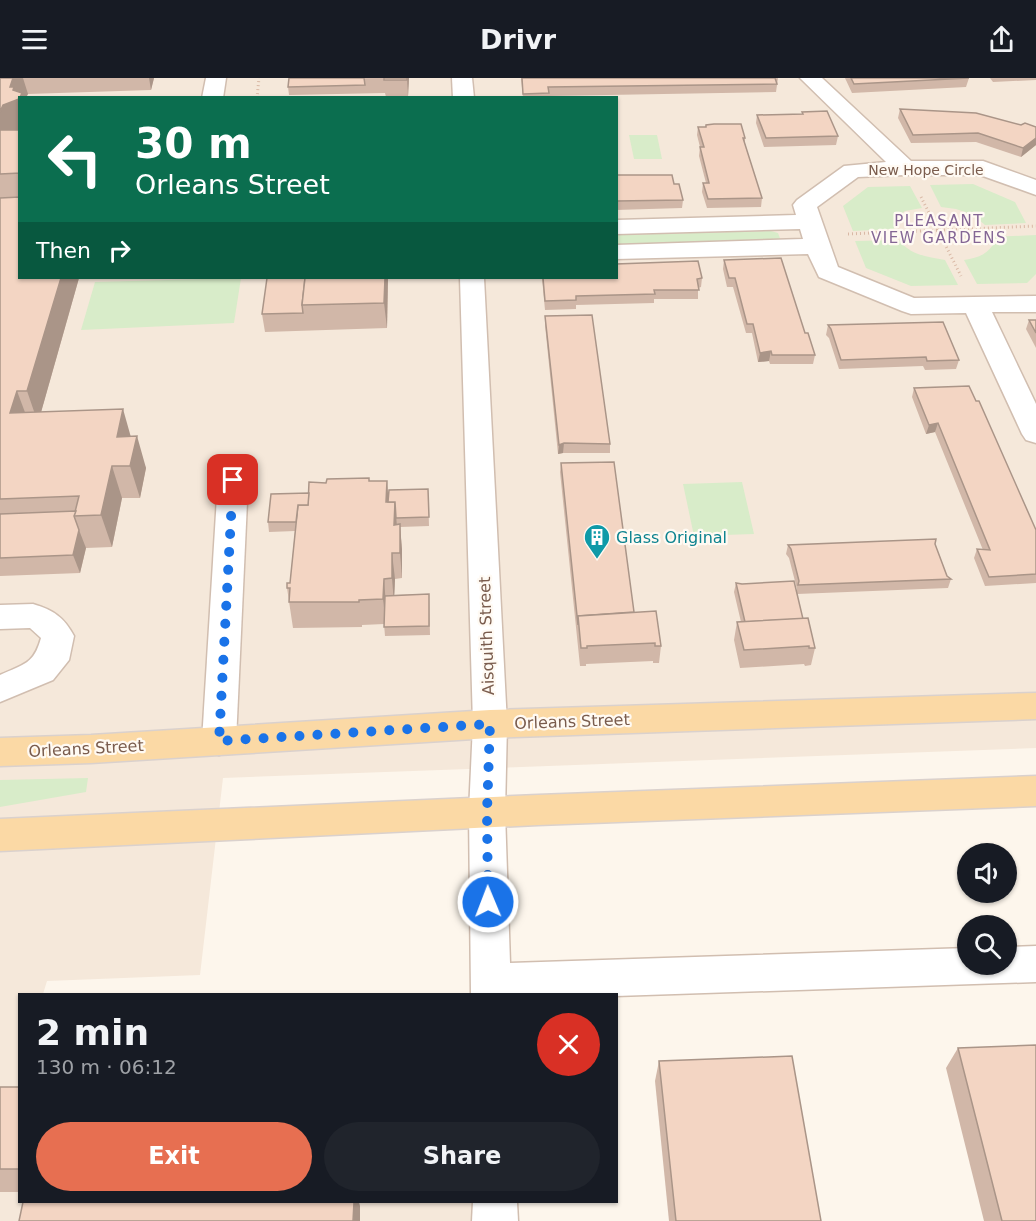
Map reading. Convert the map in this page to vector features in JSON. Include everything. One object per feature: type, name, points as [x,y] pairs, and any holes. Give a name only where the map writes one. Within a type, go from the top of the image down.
[{"type":"main road","name":"Orleans Street","points":[[0,752],[490,724],[1036,706]]},
{"type":"main road","points":[[0,835],[487,812],[1036,791]]},
{"type":"street","points":[[212,96],[216,78]]},
{"type":"street","points":[[462,78],[464,96]]},
{"type":"street","points":[[810,78],[905,168]]},
{"type":"street","name":"New Hope Circle","points":[[814,234],[805,205],[852,171],[983,168],[1036,188]]},
{"type":"street","points":[[618,227],[814,234]]},
{"type":"street","points":[[618,252],[814,234]]},
{"type":"street","points":[[814,234],[828,272],[911,306],[1036,304]]},
{"type":"street","name":"Aisquith Street","points":[[472,279],[490,724],[487,812],[491,988]]},
{"type":"street","points":[[976,306],[1036,434]]},
{"type":"street","points":[[219,741],[233,480]]},
{"type":"street","points":[[0,617],[36,616],[49,622],[58,636],[52,660],[41,671],[0,689]]},
{"type":"street","points":[[491,988],[1036,964]]},
{"type":"street","points":[[495,1203],[495,1221]]},
{"type":"path","points":[[257,96],[259,78]]},
{"type":"path","points":[[905,168],[939,230],[976,306]]},
{"type":"path","points":[[814,234],[1036,226]]},
{"type":"shaded area","points":[[0,78],[1036,78],[1036,748],[223,778],[200,975],[47,981],[43,993],[18,993],[18,1091],[0,1163]]},
{"type":"shaded area","points":[[18,1190],[18,1203],[482,1203],[482,1221],[0,1221],[0,1191]]},
{"type":"green space","points":[[629,135],[657,135],[662,159],[634,159]]},
{"type":"green space","points":[[973,184],[1015,202],[1026,223],[985,225],[973,215],[941,207],[930,185]]},
{"type":"green space","points":[[910,186],[922,208],[905,211],[894,220],[894,229],[853,231],[843,206],[868,187]]},
{"type":"green space","points":[[771,231],[778,233],[781,241],[618,248],[618,235]]},
{"type":"green space","points":[[1036,235],[1036,274],[1027,283],[977,284],[964,260],[987,252],[993,245],[991,237]]},
{"type":"green space","points":[[899,240],[914,252],[945,260],[958,285],[911,286],[866,268],[855,241]]},
{"type":"green space","points":[[241,279],[234,323],[81,330],[95,282]]},
{"type":"green space","points":[[742,482],[754,534],[694,536],[683,484]]},
{"type":"green space","points":[[88,778],[86,792],[0,807],[0,780]]},
{"type":"building","points":[[0,78],[13,78],[10,87],[22,93],[18,99],[3,105],[0,112]]},
{"type":"building","points":[[289,78],[364,78],[365,85],[288,87]]},
{"type":"building","points":[[384,78],[407,78],[407,80],[384,80]]},
{"type":"building","points":[[522,78],[775,78],[777,84],[548,87],[549,93],[523,94]]},
{"type":"building","points":[[851,78],[969,78],[854,84]]},
{"type":"building","points":[[900,109],[976,113],[1021,125],[1025,123],[1036,127],[1036,138],[1023,148],[978,133],[913,135]]},
{"type":"building","points":[[827,111],[838,136],[766,138],[757,115],[803,114],[802,112]]},
{"type":"building","points":[[714,124],[741,124],[745,138],[743,138],[762,198],[708,199],[703,183],[709,183],[700,147],[704,147],[698,127]]},
{"type":"building","points":[[0,130],[18,130],[18,173],[0,174]]},
{"type":"building","points":[[618,175],[672,175],[674,184],[679,184],[683,200],[618,201]]},
{"type":"building","points":[[18,197],[18,279],[61,279],[27,391],[17,391],[10,413],[123,409],[117,437],[137,436],[130,466],[112,466],[101,515],[74,516],[79,496],[0,499],[0,198]]},
{"type":"building","points":[[781,258],[805,333],[808,333],[815,355],[772,355],[771,351],[760,353],[753,324],[747,324],[735,278],[729,278],[724,260]]},
{"type":"building","points":[[698,261],[702,278],[697,279],[699,290],[654,290],[655,294],[576,296],[576,300],[545,301],[543,279],[618,279],[618,264]]},
{"type":"building","points":[[267,279],[305,279],[303,313],[262,314]]},
{"type":"building","points":[[305,279],[385,279],[384,303],[302,305]]},
{"type":"building","points":[[592,315],[610,444],[564,443],[559,445],[545,316]]},
{"type":"building","points":[[1029,320],[1036,320],[1036,333]]},
{"type":"building","points":[[943,322],[959,360],[927,361],[926,357],[841,360],[828,325]]},
{"type":"building","points":[[969,386],[976,401],[979,401],[1036,530],[1036,574],[989,577],[977,549],[990,550],[938,423],[929,425],[914,388]]},
{"type":"building","points":[[614,462],[634,612],[578,616],[578,625],[561,463]]},
{"type":"building","points":[[369,478],[369,481],[387,481],[386,502],[395,502],[394,525],[400,524],[400,553],[392,553],[392,578],[384,579],[383,599],[359,600],[359,602],[289,602],[290,588],[287,588],[287,583],[290,583],[298,505],[308,505],[309,482],[326,483],[327,479]]},
{"type":"building","points":[[428,489],[429,517],[396,518],[395,502],[388,502],[389,490]]},
{"type":"building","points":[[309,493],[308,505],[298,505],[296,522],[268,522],[271,494]]},
{"type":"building","points":[[76,511],[74,516],[79,530],[73,555],[0,558],[0,514]]},
{"type":"building","points":[[936,539],[935,544],[947,576],[951,579],[798,585],[791,549],[788,545]]},
{"type":"building","points":[[794,581],[803,619],[745,622],[736,583]]},
{"type":"building","points":[[429,594],[429,626],[384,627],[385,596]]},
{"type":"building","points":[[656,611],[661,646],[655,646],[655,643],[581,648],[578,616]]},
{"type":"building","points":[[808,618],[815,648],[809,648],[809,646],[744,650],[737,622]]},
{"type":"building","points":[[1036,1045],[1036,1221],[1002,1221],[958,1048]]},
{"type":"building","points":[[792,1056],[821,1221],[676,1221],[659,1061]]},
{"type":"building","points":[[0,1087],[18,1087],[18,1169],[0,1169]]},
{"type":"building","points":[[23,1203],[354,1203],[353,1221],[19,1221]]},
{"type":"place","name":"Glass Original","points":[[597,560]]},
{"type":"district","name":"PLEASANT VIEW GARDENS","points":[[939,230]]},
{"type":"route","points":[[233,480],[219,741],[490,724],[487,812],[488,902]]}]
